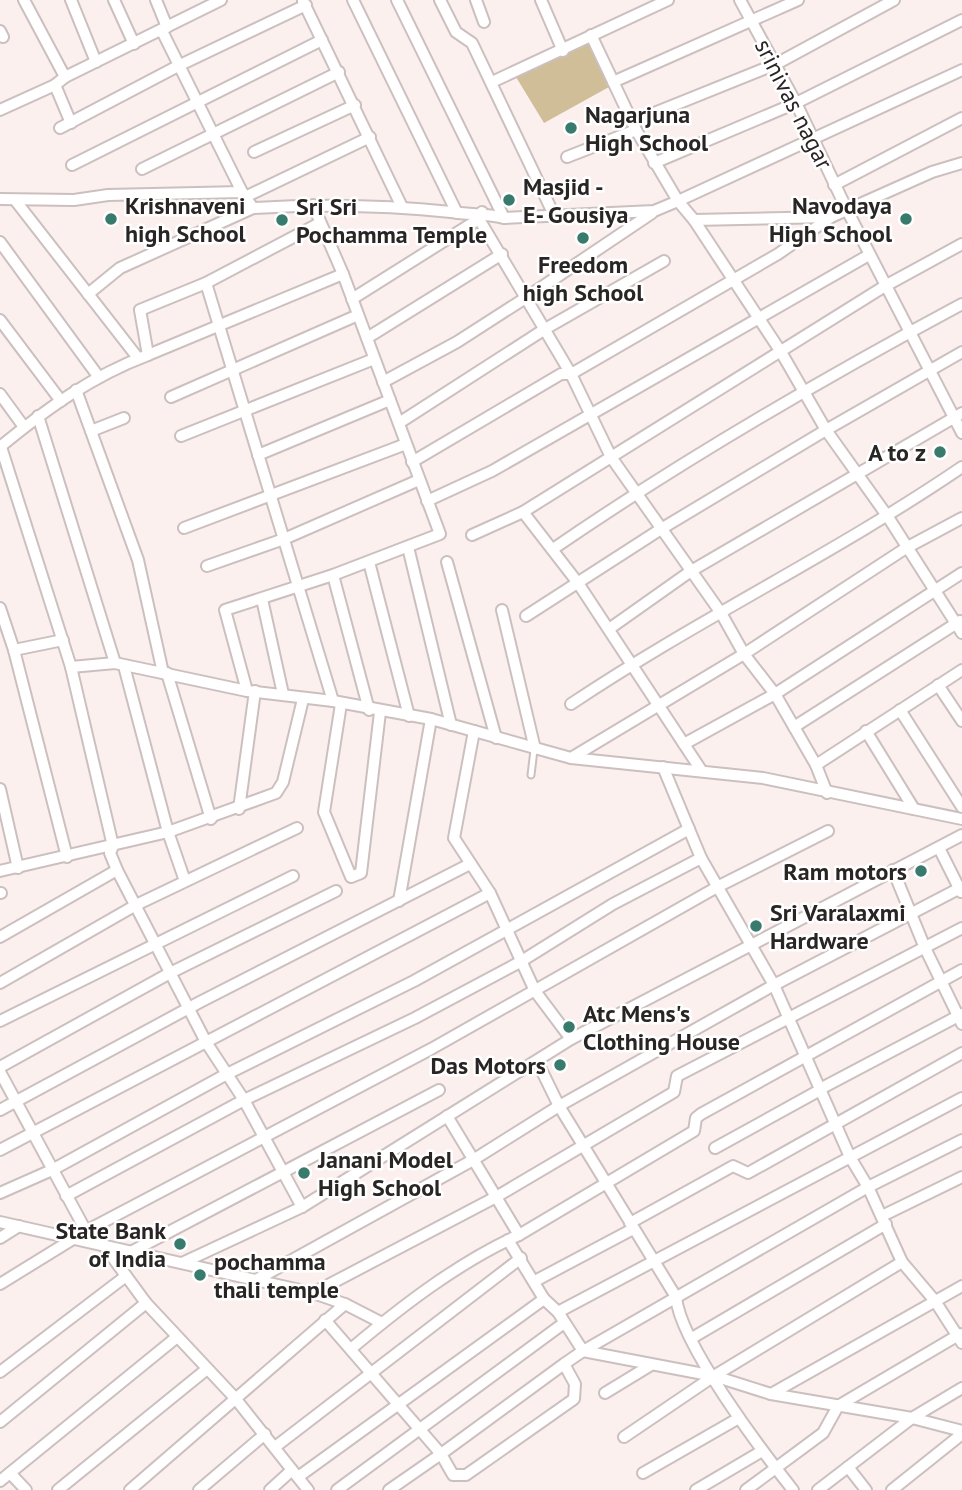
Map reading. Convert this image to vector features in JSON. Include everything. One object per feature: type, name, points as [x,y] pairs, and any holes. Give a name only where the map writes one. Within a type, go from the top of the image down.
[{"type":"street","points":[[24,0],[65,77]]},
{"type":"street","points":[[71,0],[96,62]]},
{"type":"street","points":[[114,0],[135,44]]},
{"type":"street","points":[[156,0],[178,66],[210,133],[253,208]]},
{"type":"street","points":[[0,110],[164,29],[206,3],[221,0]]},
{"type":"street","points":[[353,0],[457,213]]},
{"type":"street","points":[[397,0],[504,218]]},
{"type":"street","points":[[440,0],[456,33],[472,43],[554,215]]},
{"type":"street","points":[[476,0],[484,22]]},
{"type":"street","points":[[541,0],[562,51]]},
{"type":"street","points":[[492,82],[668,0]]},
{"type":"street","name":"srinivas nagar","points":[[740,0],[796,103],[908,333],[958,416],[962,433]]},
{"type":"street","points":[[613,82],[798,0]]},
{"type":"street","points":[[567,158],[776,64],[894,0]]},
{"type":"street","points":[[60,128],[304,3],[402,207]]},
{"type":"street","points":[[654,163],[796,103],[962,20]]},
{"type":"street","points":[[591,35],[654,163],[734,279],[805,390],[826,429],[960,626],[794,727]]},
{"type":"street","points":[[72,165],[322,40]]},
{"type":"street","points":[[383,382],[457,342],[527,298],[654,211],[813,141],[962,70]]},
{"type":"street","points":[[142,169],[210,133],[339,72]]},
{"type":"street","points":[[55,85],[71,122]]},
{"type":"street","points":[[254,152],[355,105]]},
{"type":"street","points":[[834,185],[962,118]]},
{"type":"street","points":[[0,199],[74,200],[108,195],[244,195],[370,137]]},
{"type":"street","points":[[694,220],[831,217],[848,212],[932,172],[962,163]]},
{"type":"street","points":[[15,200],[88,294],[143,356]]},
{"type":"street","points":[[88,294],[120,268],[253,208],[313,205],[402,207],[504,218],[654,211]]},
{"type":"street","points":[[239,809],[251,691],[225,610],[333,575],[439,534],[343,274],[313,205]]},
{"type":"street","points":[[480,215],[571,374],[611,457],[721,613],[744,654],[775,694],[816,765],[827,793]]},
{"type":"street","points":[[352,299],[480,215]]},
{"type":"street","points":[[412,461],[561,374],[571,374],[778,254],[831,217]]},
{"type":"street","points":[[143,356],[140,310],[206,283],[320,223]]},
{"type":"street","points":[[0,242],[98,376]]},
{"type":"street","points":[[472,535],[523,512],[884,286],[962,244]]},
{"type":"street","points":[[367,338],[502,254]]},
{"type":"street","points":[[427,501],[492,471],[869,255]]},
{"type":"street","points":[[399,423],[545,329],[664,261]]},
{"type":"street","points":[[302,1207],[244,1100],[225,1075],[206,1042],[191,1009],[153,944],[110,853],[113,846],[71,667],[0,447],[38,416],[98,376],[343,274]]},
{"type":"street","points":[[206,283],[298,585],[337,702],[324,812],[351,877],[361,873],[374,711],[333,575]]},
{"type":"street","points":[[553,549],[635,493],[805,390],[962,304]]},
{"type":"street","points":[[171,397],[358,315]]},
{"type":"street","points":[[0,320],[61,401]]},
{"type":"street","points":[[526,616],[826,429],[931,372],[962,352]]},
{"type":"street","points":[[181,436],[374,359]]},
{"type":"street","points":[[76,390],[138,560],[165,673],[211,819]]},
{"type":"street","points":[[0,394],[24,427]]},
{"type":"street","points":[[258,455],[390,400]]},
{"type":"street","points":[[38,416],[119,664],[185,881]]},
{"type":"street","points":[[609,629],[691,571],[958,416]]},
{"type":"street","points":[[91,431],[124,418]]},
{"type":"street","points":[[184,528],[406,444]]},
{"type":"street","points":[[571,704],[630,665],[888,517],[962,467]]},
{"type":"street","points":[[207,566],[284,539],[419,480]]},
{"type":"street","points":[[523,512],[578,583],[701,770]]},
{"type":"street","points":[[571,758],[744,654],[906,548],[962,518]]},
{"type":"street","points":[[408,547],[451,725]]},
{"type":"street","points":[[369,562],[409,716]]},
{"type":"street","points":[[447,562],[496,738]]},
{"type":"street","points":[[684,744],[775,694],[962,573]]},
{"type":"street","points":[[261,599],[283,694]]},
{"type":"street","points":[[0,608],[67,857]]},
{"type":"street","points":[[502,610],[535,749]]},
{"type":"street","points":[[8,644],[63,640]]},
{"type":"street","points":[[71,667],[119,664],[251,691],[337,702],[374,711],[431,719],[571,758],[763,778],[962,819]]},
{"type":"street","points":[[816,765],[962,670]]},
{"type":"street","points":[[939,685],[962,721]]},
{"type":"street","points":[[0,871],[168,832],[239,809],[280,789],[303,699]]},
{"type":"street","points":[[900,709],[962,807]]},
{"type":"street","points":[[399,901],[431,719]]},
{"type":"street","points":[[474,731],[454,838],[468,865],[489,893],[535,991],[571,1039]]},
{"type":"street","points":[[866,731],[914,809]]},
{"type":"street","points":[[663,767],[701,858],[774,985],[850,1157],[868,1187],[902,1262],[960,1338],[838,1406],[824,1433],[746,1490]]},
{"type":"street","points":[[0,789],[18,868]]},
{"type":"street","points":[[0,984],[136,905],[297,828]]},
{"type":"street","points":[[0,1194],[52,1170],[225,1075],[414,981],[689,828]]},
{"type":"street","points":[[0,1284],[86,1231],[263,1139],[535,991],[719,886],[828,831]]},
{"type":"street","points":[[182,1263],[302,1207],[571,1039],[962,835]]},
{"type":"street","points":[[254,1281],[473,1160],[559,1106],[774,985],[961,890],[939,848]]},
{"type":"street","points":[[66,1196],[244,1100],[415,1018],[520,962],[613,904],[701,858]]},
{"type":"street","points":[[0,1110],[468,865]]},
{"type":"street","points":[[0,937],[117,870]]},
{"type":"street","points":[[715,1148],[820,1089],[961,1018],[925,948],[893,870]]},
{"type":"street","points":[[0,1021],[293,876]]},
{"type":"street","points":[[0,1067],[170,973],[336,891]]},
{"type":"street","points":[[0,1150],[489,893]]},
{"type":"street","points":[[313,1293],[496,1197],[674,1092],[677,1076],[962,928]]},
{"type":"street","points":[[352,1348],[382,1323],[490,1248],[514,1238],[694,1131],[697,1126],[696,1118],[701,1114],[962,970]]},
{"type":"street","points":[[535,1281],[733,1166],[746,1174],[962,1053]]},
{"type":"street","points":[[537,1061],[559,1106],[676,1297],[678,1313],[714,1377],[762,1451],[793,1490]]},
{"type":"street","points":[[0,1072],[86,1231]]},
{"type":"street","points":[[129,1253],[439,1090]]},
{"type":"street","points":[[558,1312],[962,1098]]},
{"type":"street","points":[[447,1116],[496,1197],[521,1258],[544,1299],[558,1312],[583,1351],[714,1377],[771,1394],[912,1418],[962,1433]]},
{"type":"street","points":[[389,1490],[583,1351],[868,1187],[962,1140]]},
{"type":"street","points":[[692,1338],[884,1220],[962,1177]]},
{"type":"street","points":[[0,1222],[313,1293],[345,1304],[382,1323]]},
{"type":"street","points":[[0,1238],[19,1226]]},
{"type":"street","points":[[102,1243],[146,1303],[235,1398],[308,1490]]},
{"type":"street","points":[[275,1447],[371,1376],[521,1258]]},
{"type":"street","points":[[624,1437],[714,1377],[902,1262]]},
{"type":"street","points":[[0,1372],[126,1276]]},
{"type":"street","points":[[771,1394],[962,1286]]},
{"type":"street","points":[[270,1490],[399,1405],[544,1299]]},
{"type":"street","points":[[0,1422],[146,1303]]},
{"type":"street","points":[[130,1490],[345,1304]]},
{"type":"street","points":[[325,1320],[441,1454],[453,1475],[466,1475],[574,1399],[575,1384],[564,1364]]},
{"type":"street","points":[[337,1490],[564,1323]]},
{"type":"street","points":[[0,1481],[177,1337]]},
{"type":"street","points":[[605,1393],[651,1365]]},
{"type":"street","points":[[58,1490],[207,1369]]},
{"type":"street","points":[[818,1490],[912,1418],[962,1388]]},
{"type":"street","points":[[643,1473],[739,1418]]},
{"type":"street","points":[[892,1490],[962,1433]]},
{"type":"street","points":[[199,1490],[264,1434]]},
{"type":"street","points":[[696,1490],[762,1451]]},
{"type":"street","points":[[848,1467],[866,1490]]},
{"type":"street","points":[[10,1474],[26,1490]]},
{"type":"lane","points":[[531,775],[535,749]]},
{"type":"shaded area","points":[[590,41],[609,87],[544,123],[516,77]]},
{"type":"place","name":"Nagarjuna High School","points":[[571,128]]},
{"type":"place","name":"Masjid - E- Gousiya","points":[[509,200]]},
{"type":"place","name":"Krishnaveni high School","points":[[111,219]]},
{"type":"place","name":"Navodaya High School","points":[[906,219]]},
{"type":"place","name":"Sri Sri Pochamma Temple","points":[[282,220]]},
{"type":"place","name":"Freedom high School","points":[[583,238]]},
{"type":"place","name":"A to z","points":[[940,452]]},
{"type":"place","name":"Ram motors","points":[[921,871]]},
{"type":"place","name":"Sri Varalaxmi Hardware","points":[[756,926]]},
{"type":"place","name":"Atc Mens's Clothing House","points":[[569,1027]]},
{"type":"place","name":"Das Motors","points":[[560,1065]]},
{"type":"place","name":"Janani Model High School","points":[[304,1173]]},
{"type":"place","name":"State Bank of India","points":[[180,1244]]},
{"type":"place","name":"pochamma thali temple","points":[[200,1275]]}]
